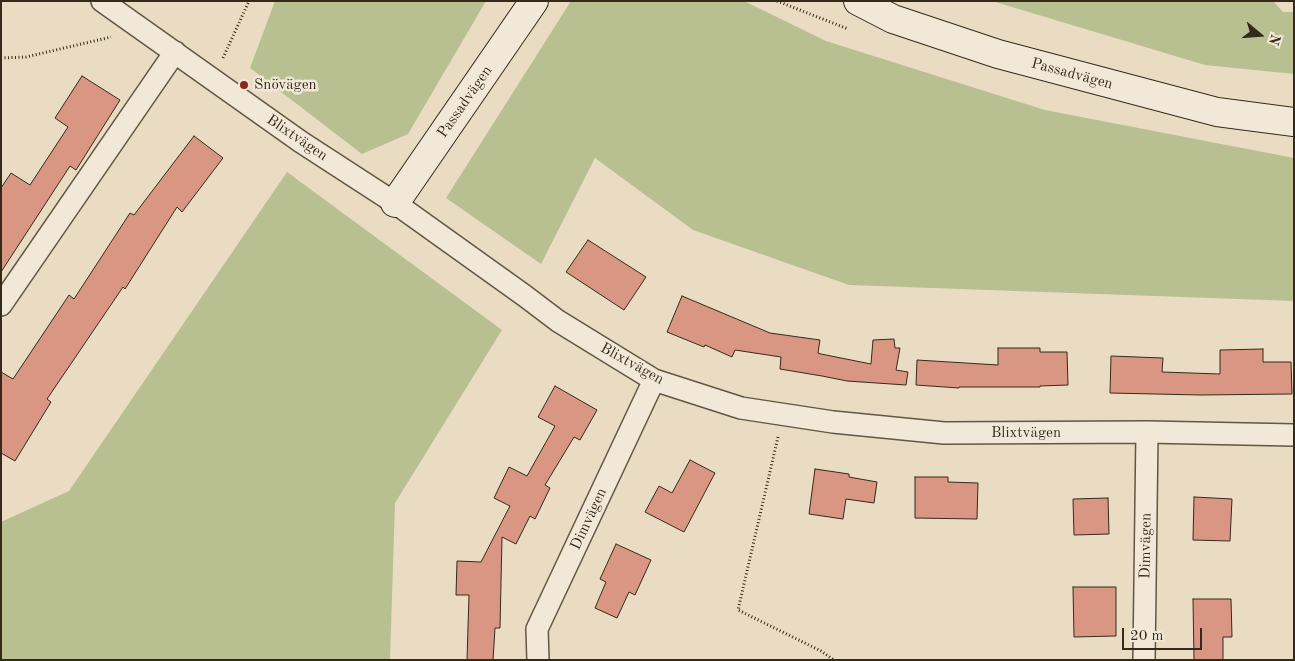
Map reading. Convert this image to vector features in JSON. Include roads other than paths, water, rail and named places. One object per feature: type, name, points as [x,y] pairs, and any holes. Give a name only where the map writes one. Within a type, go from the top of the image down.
[{"type":"street","name":"Blixtvägen","points":[[102,1],[301,142],[395,203],[558,321],[654,380],[741,408],[832,422],[944,433],[1148,432],[1294,435]]},
{"type":"street","name":"Passadvägen","points":[[395,203],[534,1]]},
{"type":"street","name":"Passadvägen","points":[[858,1],[893,20],[998,54],[1217,112],[1294,122]]},
{"type":"street","points":[[1,305],[175,52]]},
{"type":"street","name":"Dimvägen","points":[[538,660],[537,629],[654,380]]},
{"type":"street","name":"Dimvägen","points":[[1144,660],[1148,432]]},
{"type":"place","name":"Snövägen","points":[[244,85]]}]
